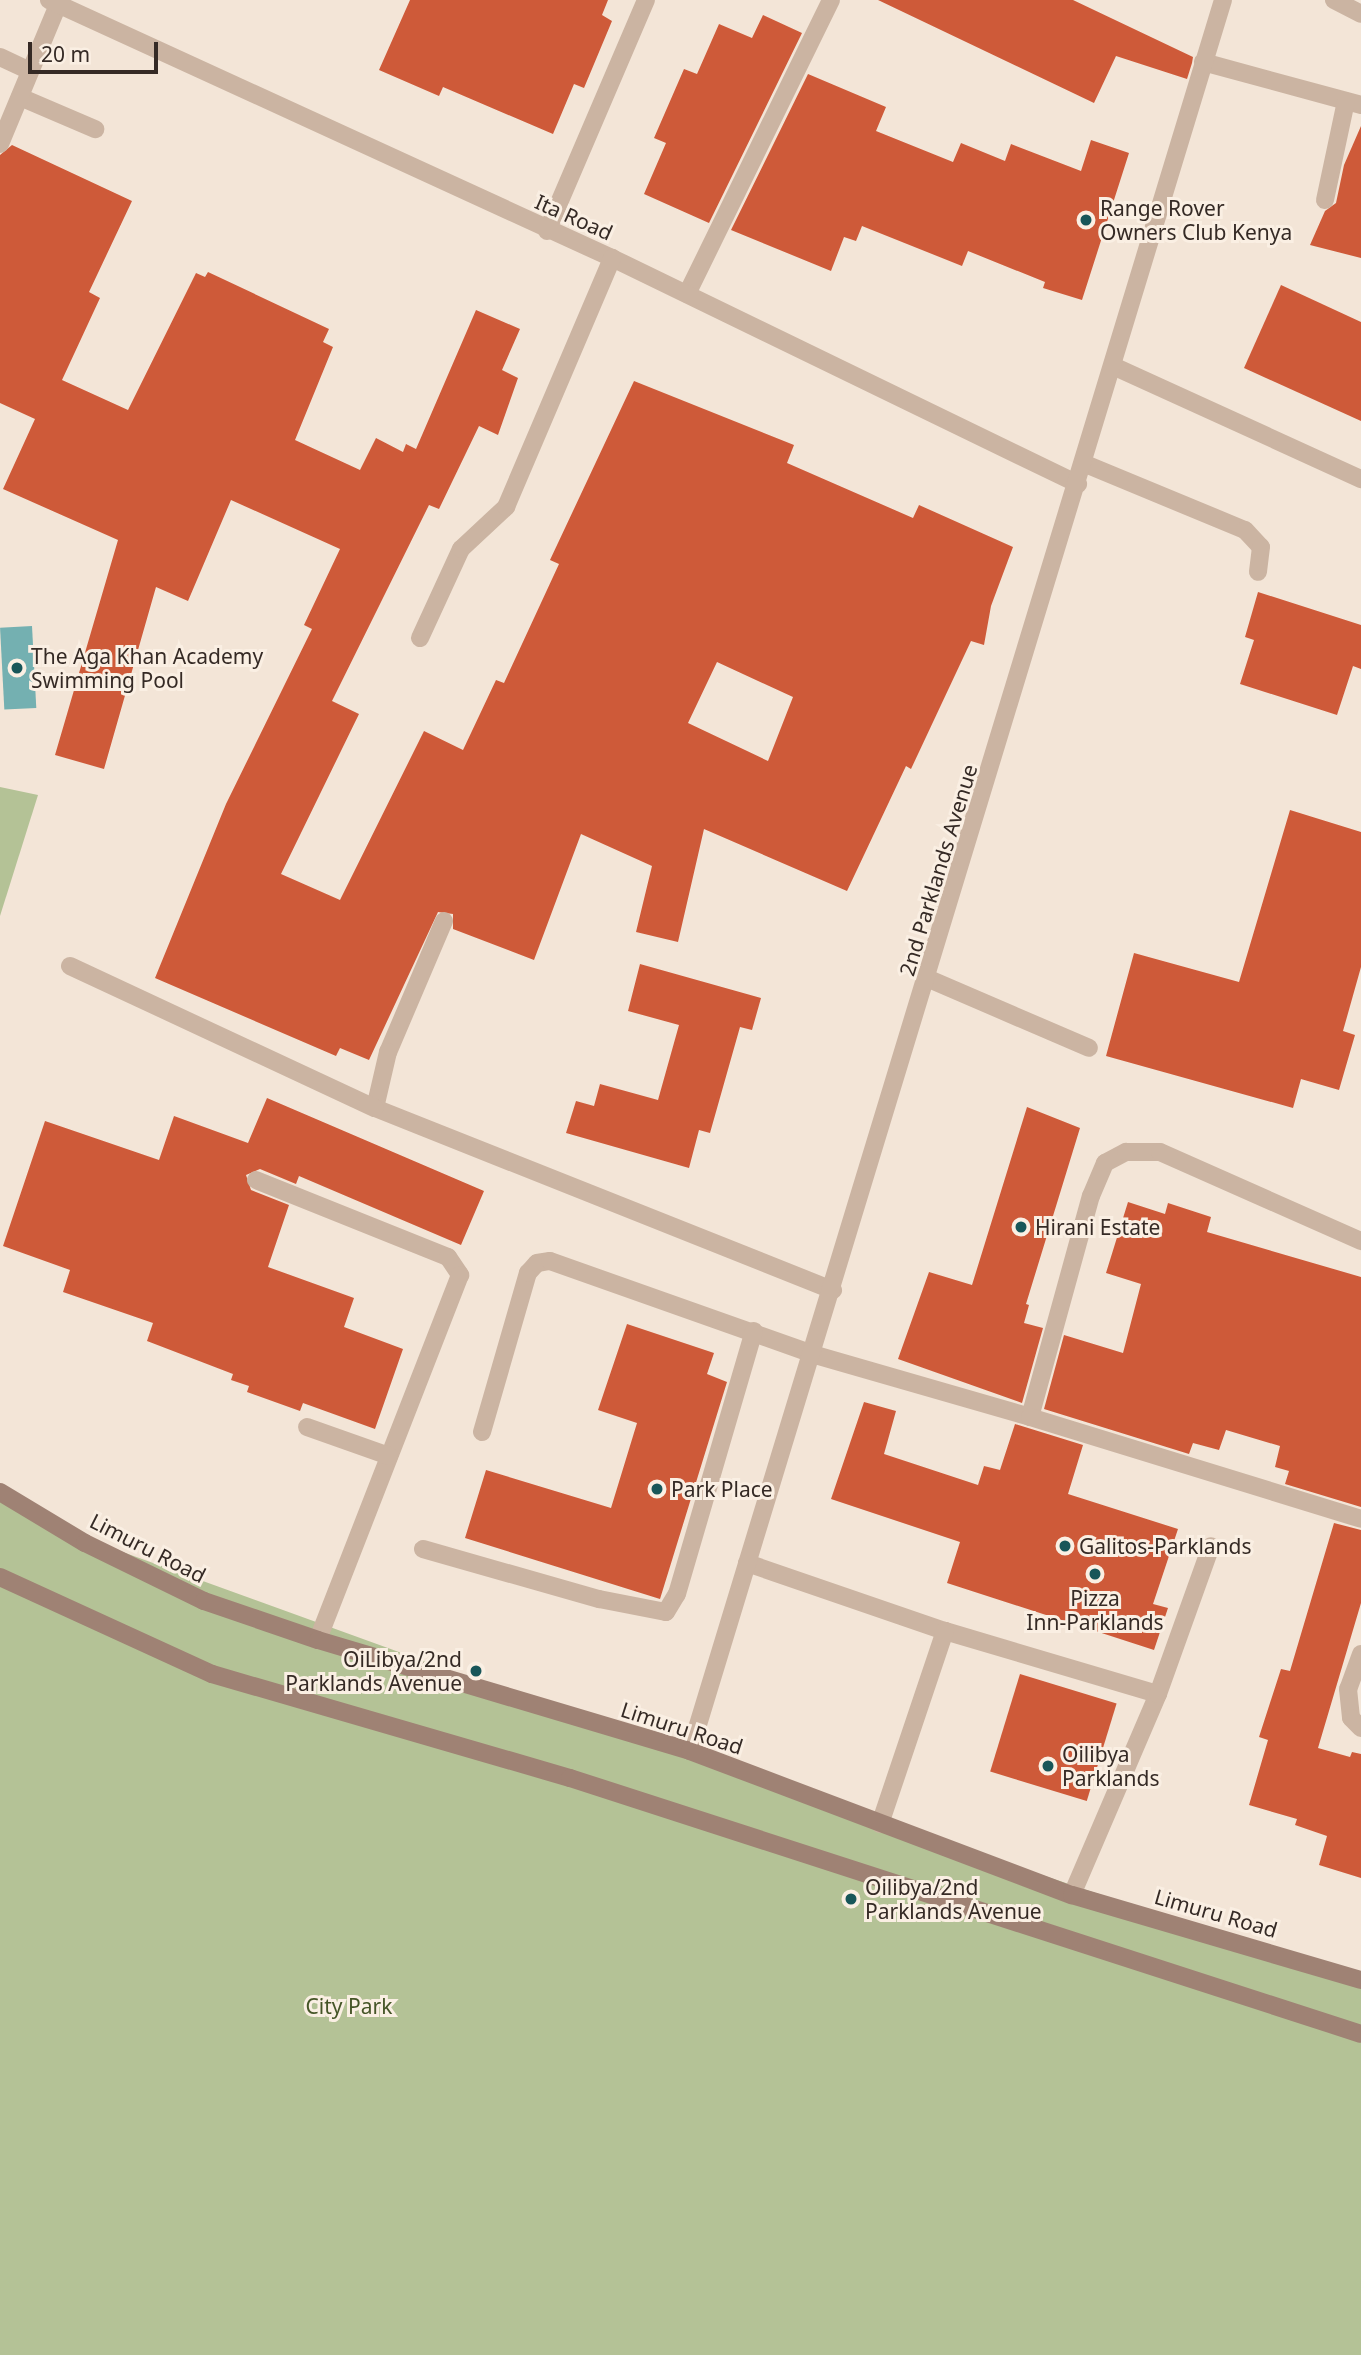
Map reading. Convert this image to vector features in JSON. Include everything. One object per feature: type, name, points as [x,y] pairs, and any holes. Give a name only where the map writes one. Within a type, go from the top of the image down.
[{"type":"main road","name":"Limuru Road","points":[[0,1492],[85,1543],[204,1601],[318,1640],[690,1751],[1072,1895],[1361,1980]]},
{"type":"main road","points":[[0,1577],[212,1674],[569,1778],[1361,2034]]},
{"type":"street","points":[[547,231],[646,0]]},
{"type":"street","points":[[687,295],[831,0]]},
{"type":"street","name":"2nd Parklands Avenue","points":[[690,1751],[929,979],[1223,0]]},
{"type":"street","points":[[1334,0],[1361,14]]},
{"type":"street","points":[[0,144],[20,97],[53,2]]},
{"type":"street","name":"Ita Road","points":[[53,2],[261,94],[547,231],[612,258],[1078,484]]},
{"type":"street","points":[[0,57],[28,70]]},
{"type":"street","points":[[1203,62],[1353,103],[1325,200]]},
{"type":"street","points":[[20,97],[95,129]]},
{"type":"street","points":[[420,638],[461,550],[506,507],[612,258]]},
{"type":"street","points":[[1113,366],[1361,478]]},
{"type":"street","points":[[1083,463],[1245,530],[1261,547],[1258,572]]},
{"type":"street","points":[[375,1108],[388,1052],[444,921]]},
{"type":"street","points":[[70,966],[375,1108],[833,1290]]},
{"type":"street","points":[[929,979],[1089,1048]]},
{"type":"street","points":[[1030,1417],[1091,1196],[1105,1163],[1126,1152],[1160,1152],[1361,1241]]},
{"type":"street","points":[[256,1181],[456,1264],[459,1286],[389,1456],[318,1640]]},
{"type":"street","points":[[482,1432],[528,1273],[537,1263],[550,1261],[754,1331],[812,1354],[1030,1417],[1361,1519]]},
{"type":"street","points":[[423,1549],[599,1599],[666,1612],[677,1594],[754,1331]]},
{"type":"street","points":[[307,1427],[389,1456]]},
{"type":"street","points":[[1072,1895],[1158,1694],[1212,1546]]},
{"type":"street","points":[[747,1563],[945,1631],[1158,1694]]},
{"type":"street","points":[[880,1824],[945,1631]]},
{"type":"street","points":[[1361,1654],[1348,1689],[1350,1718],[1361,1728]]},
{"type":"green space","points":[[0,787],[38,795],[0,916]]},
{"type":"green space","name":"City Park","points":[[0,1498],[95,1542],[675,1752],[1361,1982],[1361,2355],[0,2355]]},
{"type":"water","name":"The Aga Khan Academy Swimming Pool","points":[[32,626],[36,708],[4,710],[0,628]]},
{"type":"building","points":[[410,0],[608,0],[602,15],[612,21],[584,88],[574,84],[553,134],[443,87],[439,96],[379,70]]},
{"type":"building","points":[[878,0],[1073,0],[1193,57],[1192,63],[1187,79],[1116,56],[1094,103]]},
{"type":"building","points":[[763,15],[802,33],[709,223],[644,194],[666,143],[654,138],[684,69],[697,74],[719,24],[752,38]]},
{"type":"building","points":[[808,74],[886,107],[876,131],[953,162],[961,143],[1005,161],[1011,144],[1081,171],[1091,140],[1129,153],[1082,300],[1043,288],[1045,282],[968,251],[962,266],[862,226],[856,241],[844,237],[831,271],[731,230]]},
{"type":"building","points":[[1361,126],[1361,258],[1310,245],[1325,211],[1336,203],[1344,165]]},
{"type":"building","points":[[12,145],[132,201],[89,292],[100,298],[62,380],[128,410],[196,273],[205,277],[208,272],[329,329],[323,342],[333,347],[295,440],[360,470],[376,438],[403,452],[406,444],[416,449],[476,310],[520,329],[502,370],[518,378],[498,435],[479,426],[439,509],[429,505],[332,701],[359,714],[281,874],[340,900],[424,731],[463,750],[496,680],[504,683],[559,564],[550,560],[634,381],[794,445],[787,463],[913,518],[919,505],[1013,547],[991,606],[984,645],[971,641],[911,769],[906,766],[847,891],[704,829],[678,942],[636,932],[652,866],[581,834],[534,960],[453,929],[453,914],[438,912],[369,1060],[340,1048],[336,1056],[155,978],[226,804],[312,629],[304,625],[340,549],[231,500],[188,601],[156,587],[104,769],[55,755],[118,540],[3,489],[35,419],[0,403],[0,155]],"holes":[[[717,662],[793,697],[768,761],[688,723]]]},
{"type":"building","points":[[1281,285],[1361,322],[1361,421],[1244,368]]},
{"type":"building","points":[[1258,592],[1361,625],[1361,669],[1353,666],[1337,715],[1240,684],[1254,640],[1245,637]]},
{"type":"building","points":[[1290,810],[1361,832],[1361,967],[1343,1031],[1355,1035],[1339,1090],[1301,1079],[1293,1108],[1106,1056],[1134,953],[1239,982]]},
{"type":"building","points":[[640,964],[761,998],[752,1030],[740,1027],[710,1133],[699,1130],[689,1168],[566,1133],[576,1101],[594,1106],[600,1084],[658,1100],[679,1025],[628,1011]]},
{"type":"building","points":[[267,1098],[484,1191],[461,1245],[299,1176],[296,1184],[260,1169],[246,1175],[251,1190],[289,1205],[268,1267],[354,1298],[344,1327],[403,1349],[375,1429],[303,1403],[300,1411],[247,1392],[249,1386],[231,1380],[233,1374],[147,1341],[153,1323],[63,1292],[70,1270],[3,1246],[45,1121],[159,1160],[174,1116],[248,1143]]},
{"type":"building","points":[[1027,1107],[1080,1128],[1026,1304],[1029,1305],[1024,1323],[1043,1328],[1022,1403],[898,1359],[929,1272],[972,1285]]},
{"type":"building","points":[[1128,1202],[1165,1214],[1168,1203],[1211,1217],[1207,1232],[1361,1277],[1361,1507],[1285,1484],[1289,1471],[1275,1467],[1280,1446],[1226,1430],[1219,1450],[1193,1443],[1189,1454],[1044,1409],[1064,1335],[1123,1353],[1141,1284],[1106,1273]]},
{"type":"building","name":"Park Place","points":[[627,1324],[714,1353],[707,1374],[727,1382],[660,1599],[465,1538],[486,1470],[611,1508],[637,1423],[598,1410]]},
{"type":"building","name":"Galitos-Parklands","points":[[864,1402],[896,1411],[884,1454],[978,1485],[984,1466],[1000,1470],[1015,1424],[1083,1445],[1068,1494],[1178,1529],[1153,1604],[1168,1608],[1154,1650],[947,1583],[960,1542],[831,1499]]},
{"type":"building","points":[[1334,1523],[1361,1530],[1361,1603],[1318,1748],[1350,1757],[1352,1752],[1361,1754],[1361,1878],[1319,1865],[1327,1836],[1295,1825],[1297,1819],[1249,1805],[1268,1740],[1259,1737],[1281,1669],[1290,1671]]},
{"type":"building","points":[[1020,1674],[1117,1704],[1087,1801],[990,1772]]},
{"type":"place","name":"Range Rover Owners Club Kenya","points":[[1086,220]]},
{"type":"place","name":"The Aga Khan Academy Swimming Pool","points":[[17,668]]},
{"type":"place","name":"Hirani Estate","points":[[1021,1227]]},
{"type":"place","name":"Park Place","points":[[657,1489]]},
{"type":"place","name":"Galitos-Parklands","points":[[1065,1546]]},
{"type":"place","name":"Pizza Inn-Parklands","points":[[1095,1574]]},
{"type":"place","name":"OiLibya/2nd Parklands Avenue","points":[[476,1671]]},
{"type":"place","name":"Oilibya Parklands","points":[[1048,1766]]},
{"type":"place","name":"Oilibya/2nd Parklands Avenue","points":[[851,1899]]}]
